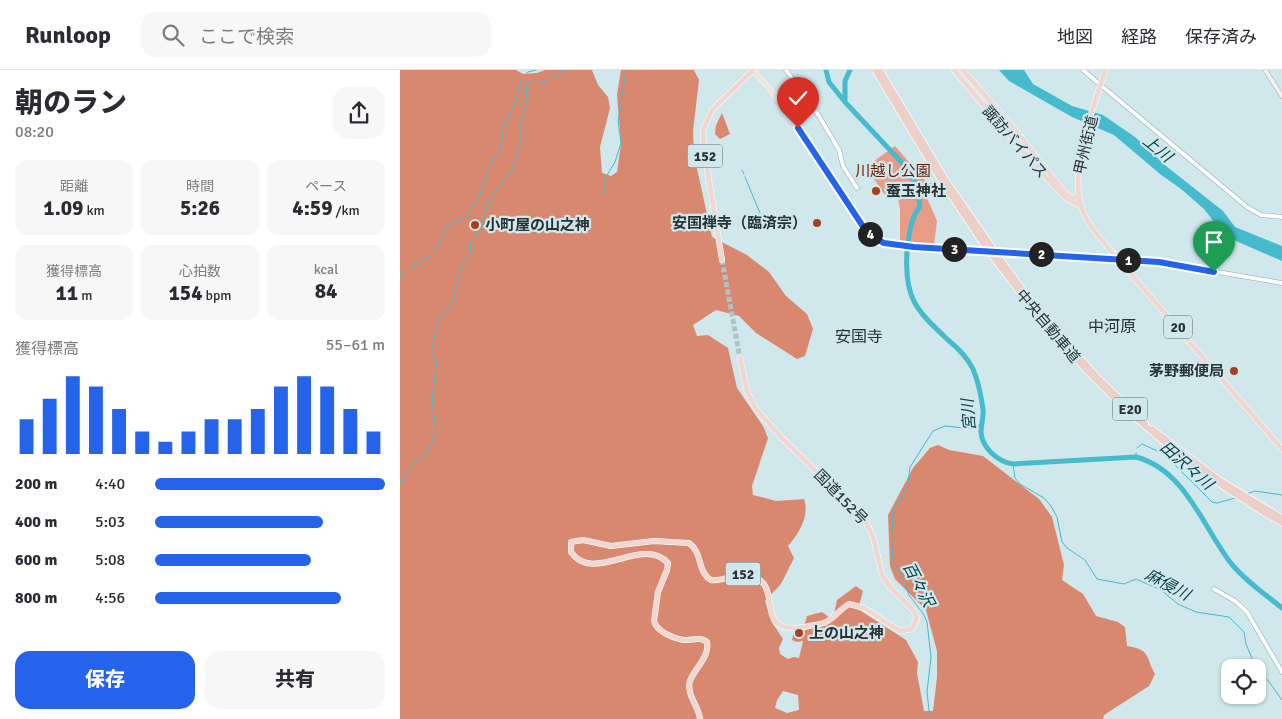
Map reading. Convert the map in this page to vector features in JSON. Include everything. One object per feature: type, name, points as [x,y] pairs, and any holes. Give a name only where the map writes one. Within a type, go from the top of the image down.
[{"type":"highway","name":"152","points":[[722,260],[704,150],[703,130],[712,110],[753,70]]},
{"type":"highway","name":"諏訪バイパス","points":[[954,70],[1034,165],[1066,198],[1081,206]]},
{"type":"highway","name":"諏訪バイパス","points":[[962,70],[1040,160],[1065,194],[1072,198],[1079,196]]},
{"type":"highway","name":"甲州街道","points":[[1105,70],[1078,167],[1081,206],[1094,231],[1282,449]]},
{"type":"highway","name":"中央自動車道","points":[[878,71],[944,181],[1036,310],[1081,360],[1129,408],[1175,447],[1236,493],[1282,523]]},
{"type":"highway","name":"国道152号","points":[[700,719],[699,711],[690,692],[689,685],[690,679],[707,649],[707,642],[699,638],[688,640],[676,638],[661,631],[654,621],[658,592],[668,566],[666,561],[640,554],[621,560],[586,565],[577,560],[571,552],[571,542],[582,540],[611,546],[654,541],[689,543],[698,553],[703,573],[711,580],[725,580],[744,574],[758,578],[766,589],[774,620],[779,626],[786,628],[824,623],[849,604],[864,608],[900,631],[912,629],[917,618],[913,610],[883,577],[878,565],[874,536],[863,518],[775,431],[756,409],[745,384],[740,358]]},
{"type":"highway","name":"中央自動車道","points":[[1236,493],[1282,518]]},
{"type":"main road","points":[[753,70],[784,107],[858,220],[874,238],[891,244],[914,247],[1118,259]]},
{"type":"main road","points":[[1264,70],[1282,96]]},
{"type":"street","points":[[786,70],[819,116],[838,150],[843,166],[857,188]]},
{"type":"street","points":[[1083,70],[1098,82]]},
{"type":"street","points":[[1103,87],[1247,207],[1261,215],[1282,218]]},
{"type":"street","points":[[1118,259],[1159,262],[1282,283]]},
{"type":"street","points":[[1214,589],[1247,612],[1282,672]]},
{"type":"green space","name":"川越し公園","points":[[895,146],[927,183],[935,184],[927,198],[937,221],[934,245],[900,241],[900,209],[897,190],[884,194],[866,167]]},
{"type":"shaded area","points":[[400,70],[516,70],[523,74],[537,73],[545,70],[592,70],[598,85],[608,97],[610,108],[600,147],[602,173],[611,176],[617,172],[621,144],[617,95],[621,70],[694,70],[699,80],[693,131],[694,155],[712,237],[747,255],[769,272],[786,296],[807,314],[813,329],[805,356],[797,359],[756,333],[739,316],[716,310],[693,325],[697,336],[708,335],[728,348],[737,388],[763,426],[768,438],[752,486],[753,495],[776,501],[804,499],[806,512],[802,524],[788,546],[794,558],[781,584],[765,601],[773,624],[783,639],[779,648],[780,654],[788,659],[799,658],[803,641],[797,642],[792,640],[794,631],[803,630],[807,616],[822,612],[833,620],[837,600],[856,586],[863,591],[858,609],[906,640],[918,662],[917,673],[924,711],[933,711],[937,677],[937,651],[926,610],[895,579],[890,566],[888,515],[913,468],[930,448],[938,445],[949,450],[983,456],[1039,499],[1052,517],[1064,565],[1062,580],[1083,594],[1096,616],[1118,622],[1125,627],[1127,646],[1144,652],[1155,674],[1149,686],[1104,715],[1103,719],[400,719]],"holes":[[[783,691],[798,695],[799,710],[787,713],[775,708],[777,700]]]},
{"type":"shaded area","points":[[722,113],[730,134],[720,139],[715,134],[716,125]]},
{"type":"water","points":[[999,70],[1024,70],[1033,84],[1072,106],[1103,115],[1135,137],[1166,166],[1223,211],[1235,227],[1282,246],[1282,261],[1236,241],[1218,227],[1204,209],[1181,189],[1114,135],[1072,117],[1009,81]]},
{"type":"waterway","points":[[508,119],[517,97],[521,79],[528,72],[536,70]]},
{"type":"waterway","points":[[400,484],[416,461],[429,451],[436,432],[432,400],[437,360],[431,352],[439,317],[447,312],[453,303],[461,267],[470,254],[471,242],[481,229],[489,200],[512,170],[520,145],[520,127],[527,99],[526,84],[534,81],[547,83],[567,70]]},
{"type":"waterway","points":[[621,102],[626,70]]},
{"type":"waterway","name":"宮川","points":[[826,70],[829,82],[845,102],[905,166],[917,186],[920,206],[912,222],[907,252],[910,292],[920,311],[962,353],[973,369],[983,409],[982,438],[988,449],[997,457],[1013,464],[1136,457],[1153,464],[1180,486],[1236,569],[1282,608]]},
{"type":"waterway","points":[[845,102],[845,81],[850,70]]},
{"type":"waterway","points":[[604,195],[604,180],[615,162],[621,143],[618,120],[621,105]]},
{"type":"waterway","points":[[435,253],[447,226],[466,217],[480,194],[490,165],[500,151],[505,120]]},
{"type":"waterway","points":[[742,170],[744,174]]},
{"type":"waterway","points":[[745,177],[760,213]]},
{"type":"waterway","points":[[763,217],[769,228]]},
{"type":"waterway","points":[[400,277],[414,265],[431,256]]},
{"type":"waterway","name":"百々沢","points":[[930,719],[927,692],[931,657],[927,622],[909,595],[894,562],[892,555],[894,542],[892,518],[894,509],[907,490],[910,467],[933,431],[945,426],[974,429],[982,423]]},
{"type":"waterway","name":"田沢々川","points":[[1137,448],[1142,444],[1164,454],[1212,502],[1217,503],[1235,498]]},
{"type":"waterway","name":"麻侵川","points":[[1013,464],[1015,478],[1020,484],[1044,498],[1051,506],[1057,517],[1062,542],[1067,548],[1085,560],[1097,579],[1124,584],[1136,579],[1161,590],[1178,604],[1196,612],[1229,617],[1244,632],[1246,644],[1252,659]]},
{"type":"waterway","name":"田沢々川","points":[[1246,494],[1255,491],[1282,495]]},
{"type":"waterway","name":"麻侵川","points":[[1267,679],[1282,700]]},
{"type":"tunnel","points":[[722,260],[740,358]]},
{"type":"place","name":"蚕玉神社","points":[[876,191]]},
{"type":"place","name":"安国禅寺（臨済宗）","points":[[817,223]]},
{"type":"place","name":"小町屋の山之神","points":[[475,225]]},
{"type":"place","name":"茅野郵便局","points":[[1234,371]]},
{"type":"place","name":"上の山之神","points":[[799,633]]},
{"type":"district","name":"中河原","points":[[1112,326]]},
{"type":"district","name":"安国寺","points":[[859,336]]},
{"type":"route","points":[[798,128],[866,231],[884,243],[914,247],[1159,262],[1214,272]]},
{"type":"water label","name":"上川","points":[[1158,148]]}]
